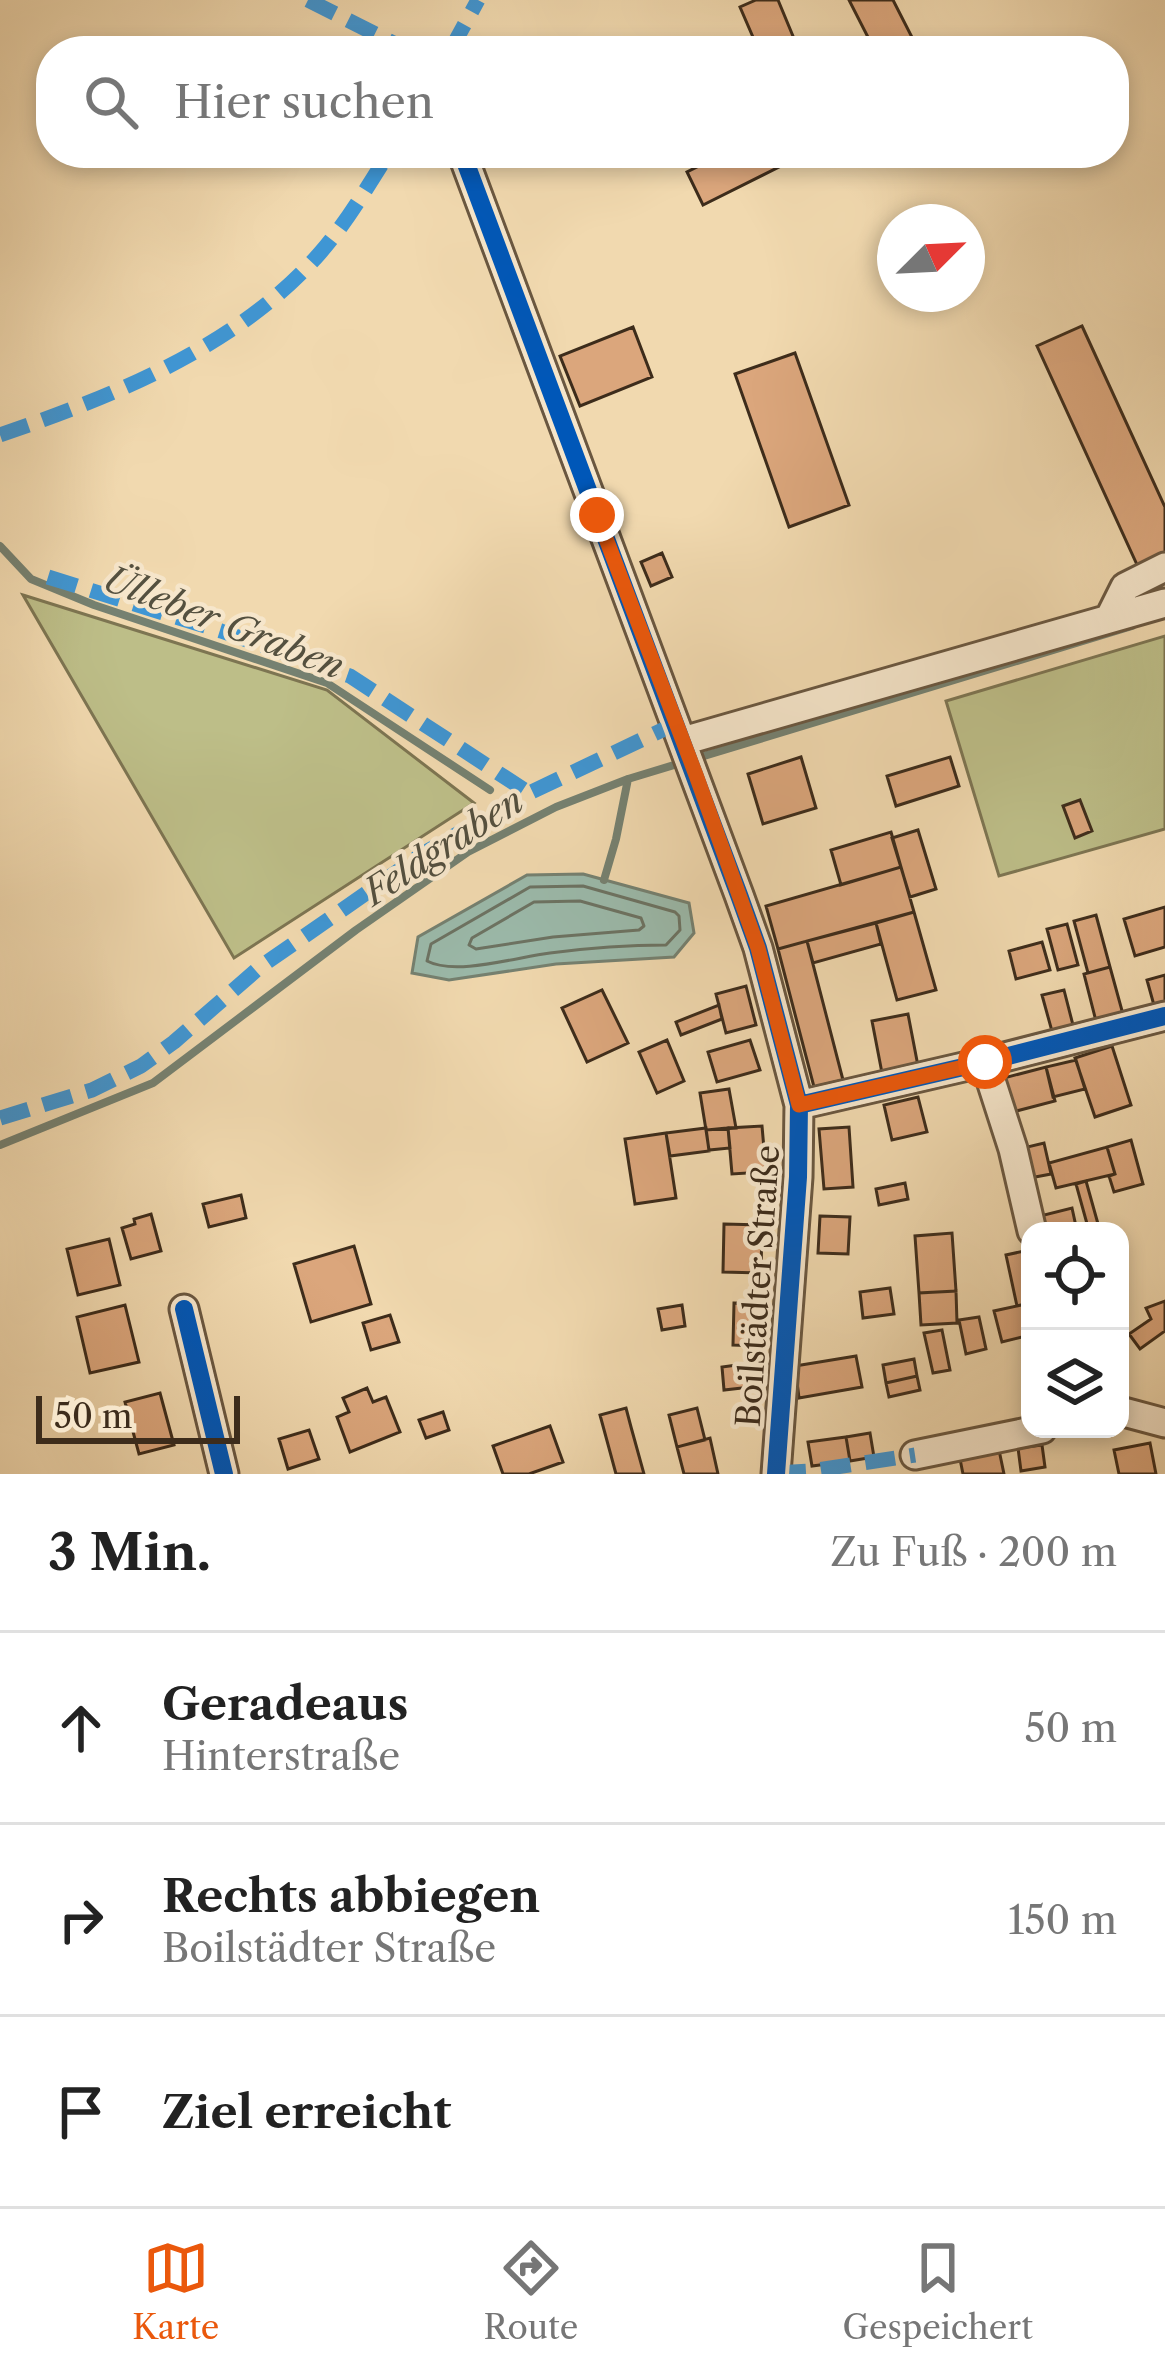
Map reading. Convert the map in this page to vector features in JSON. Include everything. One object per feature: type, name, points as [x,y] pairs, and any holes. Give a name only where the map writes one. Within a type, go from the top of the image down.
[{"type":"street","name":"Boilstädter Straße","points":[[468,168],[758,948],[799,1105],[776,1473]]},
{"type":"street","points":[[1109,620],[1125,587],[1165,567]]},
{"type":"street","points":[[689,756],[1165,603]]},
{"type":"street","points":[[799,1105],[1165,1016]]},
{"type":"street","points":[[985,1062],[1030,1222]]},
{"type":"street","points":[[184,1309],[224,1474]]},
{"type":"street","points":[[1129,1413],[1165,1423]]},
{"type":"street","points":[[915,1455],[1021,1433]]},
{"type":"street","points":[[760,1474],[776,1473]]},
{"type":"green space","points":[[23,595],[327,690],[474,803],[234,958]]},
{"type":"green space","points":[[1165,636],[1165,829],[999,876],[946,701]]},
{"type":"water","points":[[583,874],[689,903],[694,933],[674,957],[556,964],[449,980],[412,973],[418,937],[527,875]]},
{"type":"building","points":[[756,0],[778,0],[793,36],[753,36],[740,7]]},
{"type":"building","points":[[849,0],[893,0],[911,36],[867,36]]},
{"type":"building","points":[[695,168],[777,168],[703,205],[687,172]]},
{"type":"building","points":[[1082,326],[1165,507],[1165,557],[1139,569],[1037,346]]},
{"type":"building","points":[[633,327],[652,377],[580,406],[560,356]]},
{"type":"building","points":[[795,353],[849,505],[789,527],[735,374]]},
{"type":"building","points":[[662,553],[672,577],[651,586],[641,562]]},
{"type":"building","points":[[801,757],[816,808],[763,824],[748,774]]},
{"type":"building","points":[[950,757],[959,786],[896,806],[887,776]]},
{"type":"building","points":[[1080,800],[1092,831],[1075,838],[1063,806]]},
{"type":"building","points":[[918,830],[936,889],[910,897],[892,838]]},
{"type":"building","points":[[891,832],[901,867],[841,885],[831,850]]},
{"type":"building","points":[[901,867],[914,912],[778,949],[766,906]]},
{"type":"building","points":[[1165,907],[1165,947],[1135,956],[1124,919]]},
{"type":"building","points":[[914,912],[936,990],[897,1000],[876,923]]},
{"type":"building","points":[[1096,915],[1110,967],[1088,973],[1074,921]]},
{"type":"building","points":[[876,923],[881,944],[813,963],[807,941]]},
{"type":"building","points":[[1067,924],[1078,965],[1058,970],[1047,929]]},
{"type":"building","points":[[807,941],[843,1080],[814,1087],[778,949]]},
{"type":"building","points":[[1042,942],[1050,970],[1016,979],[1009,951]]},
{"type":"building","points":[[1110,967],[1124,1018],[1097,1025],[1084,974]]},
{"type":"building","points":[[1165,975],[1165,1005],[1155,1009],[1147,980]]},
{"type":"building","points":[[746,986],[756,1025],[726,1033],[716,994]]},
{"type":"building","points":[[602,990],[628,1043],[587,1062],[562,1008]]},
{"type":"building","points":[[1064,990],[1074,1029],[1053,1035],[1042,995]]},
{"type":"building","points":[[719,1005],[722,1019],[681,1035],[676,1022]]},
{"type":"building","points":[[908,1014],[918,1066],[882,1073],[872,1021]]},
{"type":"building","points":[[667,1040],[684,1081],[657,1093],[639,1052]]},
{"type":"building","points":[[750,1040],[760,1070],[717,1082],[708,1052]]},
{"type":"building","points":[[1112,1046],[1131,1105],[1095,1117],[1075,1058]]},
{"type":"building","points":[[1076,1060],[1085,1089],[1053,1097],[1046,1067]]},
{"type":"building","points":[[1046,1067],[1055,1101],[1009,1113],[1000,1079]]},
{"type":"building","points":[[729,1089],[736,1128],[706,1130],[700,1093]]},
{"type":"building","points":[[918,1097],[927,1132],[892,1140],[884,1105]]},
{"type":"building","points":[[762,1126],[766,1172],[732,1174],[728,1128]]},
{"type":"building","points":[[849,1127],[853,1187],[824,1189],[819,1129]]},
{"type":"building","points":[[706,1128],[709,1151],[670,1156],[666,1133]]},
{"type":"building","points":[[728,1128],[730,1148],[709,1150],[706,1130]]},
{"type":"building","points":[[666,1133],[676,1198],[635,1204],[625,1139]]},
{"type":"building","points":[[1131,1140],[1143,1184],[1114,1192],[1109,1176],[1115,1174],[1107,1147]]},
{"type":"building","points":[[1044,1143],[1051,1174],[1030,1178],[1023,1148]]},
{"type":"building","points":[[1107,1147],[1115,1174],[1056,1188],[1049,1163]]},
{"type":"building","points":[[1086,1181],[1097,1222],[1087,1222],[1076,1184]]},
{"type":"building","points":[[905,1183],[908,1199],[879,1205],[876,1189]]},
{"type":"building","points":[[241,1195],[246,1218],[209,1227],[203,1204]]},
{"type":"building","points":[[1072,1208],[1075,1222],[1042,1222],[1040,1216]]},
{"type":"building","points":[[151,1214],[161,1251],[131,1259],[122,1228]]},
{"type":"building","points":[[820,1216],[850,1217],[848,1254],[818,1253]]},
{"type":"building","points":[[724,1224],[762,1225],[761,1273],[723,1272]]},
{"type":"building","points":[[952,1233],[956,1291],[919,1293],[915,1236]]},
{"type":"building","points":[[109,1239],[120,1285],[78,1295],[67,1249]]},
{"type":"building","points":[[354,1246],[371,1304],[311,1322],[294,1264]]},
{"type":"building","points":[[1021,1252],[1021,1305],[1017,1306],[1006,1255]]},
{"type":"building","points":[[890,1288],[894,1314],[863,1318],[860,1292]]},
{"type":"building","points":[[956,1291],[957,1323],[921,1325],[919,1293]]},
{"type":"building","points":[[1165,1301],[1165,1331],[1140,1349],[1129,1334],[1151,1319],[1146,1308]]},
{"type":"building","points":[[734,1303],[763,1304],[762,1346],[733,1345]]},
{"type":"building","points":[[125,1305],[139,1362],[90,1373],[77,1317]]},
{"type":"building","points":[[682,1305],[685,1326],[662,1330],[658,1309]]},
{"type":"building","points":[[1021,1305],[1021,1337],[1002,1342],[994,1311]]},
{"type":"building","points":[[390,1315],[399,1342],[371,1350],[363,1323]]},
{"type":"building","points":[[979,1317],[986,1349],[966,1354],[959,1320]]},
{"type":"building","points":[[942,1330],[950,1370],[933,1373],[924,1333]]},
{"type":"building","points":[[856,1356],[862,1387],[799,1398],[795,1366]]},
{"type":"building","points":[[914,1359],[917,1376],[886,1383],[883,1365]]},
{"type":"building","points":[[759,1362],[760,1386],[724,1390],[722,1367]]},
{"type":"building","points":[[917,1376],[920,1390],[889,1397],[886,1383]]},
{"type":"building","points":[[367,1388],[373,1402],[386,1397],[400,1432],[350,1452],[337,1417],[349,1412],[343,1398]]},
{"type":"building","points":[[160,1393],[174,1445],[139,1454],[125,1402]]},
{"type":"building","points":[[626,1408],[644,1474],[616,1474],[600,1415]]},
{"type":"building","points":[[697,1408],[705,1440],[677,1447],[669,1415]]},
{"type":"building","points":[[443,1412],[449,1430],[426,1438],[419,1420]]},
{"type":"building","points":[[550,1426],[563,1462],[529,1474],[503,1474],[493,1446]]},
{"type":"building","points":[[309,1430],[319,1459],[288,1469],[279,1439]]},
{"type":"building","points":[[870,1433],[874,1457],[850,1461],[846,1437]]},
{"type":"building","points":[[846,1437],[850,1461],[812,1466],[808,1442]]},
{"type":"building","points":[[710,1438],[718,1474],[684,1474],[677,1447]]},
{"type":"building","points":[[1150,1443],[1156,1474],[1119,1474],[1114,1450]]},
{"type":"building","points":[[1042,1445],[1045,1467],[1021,1471],[1018,1448]]},
{"type":"building","points":[[999,1450],[1004,1474],[963,1474],[960,1459]]},
{"type":"waterway","name":"Ülleber Graben","points":[[0,546],[31,579],[94,605],[327,683],[490,790]]},
{"type":"waterway","name":"Feldgraben","points":[[0,1145],[153,1083],[468,852],[556,807],[628,779],[1132,626]]},
{"type":"waterway","points":[[604,880],[628,779]]},
{"type":"marked path","points":[[308,0],[379,36]]},
{"type":"marked path","points":[[458,36],[478,0]]},
{"type":"marked path","points":[[0,435],[130,385],[252,315],[320,253],[379,168]]},
{"type":"marked path","points":[[48,577],[350,676],[529,793]]},
{"type":"marked path","points":[[0,1118],[92,1090],[141,1066],[260,967],[424,853],[529,793],[675,724]]},
{"type":"marked path","points":[[776,1473],[915,1455]]},
{"type":"cycle path","points":[[468,168],[758,948],[799,1105],[776,1474]]},
{"type":"cycle path","points":[[799,1105],[1165,1016]]},
{"type":"cycle path","points":[[184,1309],[224,1474]]},
{"type":"route","points":[[597,515],[758,948],[799,1105],[985,1062]]}]
